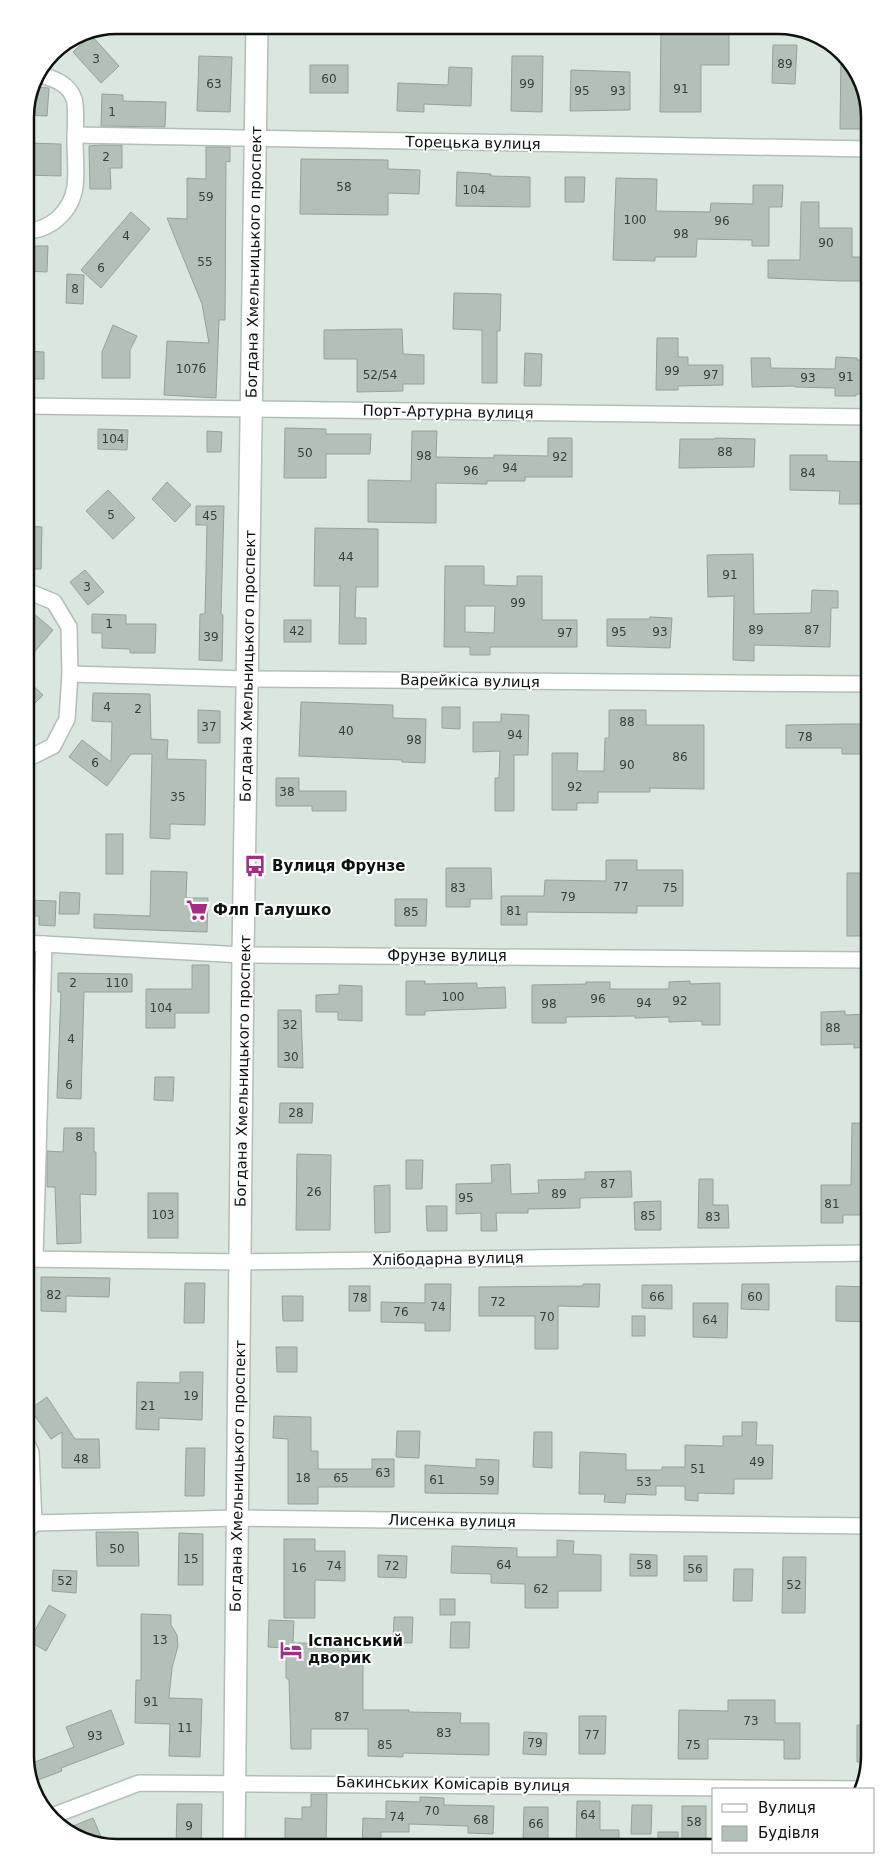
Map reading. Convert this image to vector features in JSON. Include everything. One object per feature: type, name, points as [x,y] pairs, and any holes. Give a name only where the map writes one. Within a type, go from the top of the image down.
[{"type":"main road","name":"Богдана Хмельницького проспект","points":[[234,1839],[243,955],[257,34]]},
{"type":"street","points":[[34,230],[55,223],[68,207],[75,188],[74,99],[65,85],[45,76]]},
{"type":"street","name":"Торецька вулиця","points":[[75,135],[861,149]]},
{"type":"street","name":"Порт-Артурна вулиця","points":[[34,406],[861,417]]},
{"type":"street","points":[[34,594],[54,602],[69,627],[70,674],[67,719],[53,746],[34,756]]},
{"type":"street","name":"Варейкіса вулиця","points":[[70,674],[248,678],[861,684]]},
{"type":"street","name":"Фрунзе вулиця","points":[[34,943],[243,955],[861,960]]},
{"type":"street","points":[[34,1169],[44,944]]},
{"type":"street","name":"Хлібодарна вулиця","points":[[34,1259],[241,1262],[861,1253]]},
{"type":"street","name":"Лисенка вулиця","points":[[34,1528],[238,1518],[861,1526]]},
{"type":"street","name":"Бакинських Комісарів вулиця","points":[[57,1814],[138,1782],[771,1788]]},
{"type":"building","points":[[661,34],[729,34],[729,65],[701,65],[701,112],[660,112]]},
{"type":"building","points":[[93,37],[119,66],[101,83],[73,52],[86,40]]},
{"type":"building","points":[[773,45],[797,45],[795,84],[772,83]]},
{"type":"building","points":[[199,56],[232,57],[230,112],[197,111]]},
{"type":"building","points":[[512,56],[543,56],[542,112],[511,111]]},
{"type":"building","points":[[841,62],[850,75],[860,100],[861,129],[840,129]]},
{"type":"building","points":[[310,65],[348,65],[348,93],[310,93]]},
{"type":"building","points":[[449,67],[472,68],[471,106],[424,104],[424,112],[397,111],[398,83],[448,85]]},
{"type":"building","points":[[571,70],[630,72],[630,110],[570,111]]},
{"type":"building","points":[[39,87],[49,88],[47,116],[34,115]]},
{"type":"building","points":[[102,94],[123,95],[123,101],[166,102],[165,127],[101,126]]},
{"type":"building","points":[[34,143],[61,144],[61,176],[34,175]]},
{"type":"building","points":[[122,145],[122,168],[110,168],[111,189],[90,189],[89,146]]},
{"type":"building","points":[[206,147],[230,147],[230,162],[226,161],[225,320],[219,320],[216,398],[164,395],[167,341],[209,343],[202,304],[167,218],[187,219],[187,178],[206,179]]},
{"type":"building","points":[[301,159],[388,160],[388,169],[420,170],[419,194],[388,193],[388,215],[300,214]]},
{"type":"building","points":[[457,172],[491,174],[491,176],[530,177],[530,207],[456,206]]},
{"type":"building","points":[[565,177],[585,177],[584,202],[565,202]]},
{"type":"building","points":[[616,178],[657,179],[656,211],[710,212],[711,203],[753,204],[753,185],[783,185],[782,207],[769,207],[769,246],[752,246],[752,240],[697,239],[696,257],[655,257],[655,261],[613,260]]},
{"type":"building","points":[[801,202],[819,202],[819,228],[852,228],[852,257],[861,257],[861,281],[768,278],[768,260],[800,260]]},
{"type":"building","points":[[131,212],[150,229],[101,288],[81,270]]},
{"type":"building","points":[[34,246],[48,246],[47,272],[34,271]]},
{"type":"building","points":[[67,274],[84,275],[83,304],[66,303]]},
{"type":"building","points":[[454,293],[501,294],[500,331],[497,331],[497,383],[482,383],[482,330],[453,329]]},
{"type":"building","points":[[113,325],[137,336],[130,350],[130,378],[102,378],[102,352]]},
{"type":"building","points":[[402,329],[403,354],[424,355],[424,384],[403,384],[403,391],[357,392],[357,359],[324,359],[324,330]]},
{"type":"building","points":[[657,338],[678,338],[678,357],[688,357],[688,365],[723,365],[723,385],[678,386],[678,390],[656,390]]},
{"type":"building","points":[[34,351],[44,352],[44,379],[34,379]]},
{"type":"building","points":[[525,353],[542,354],[541,386],[524,386]]},
{"type":"building","points":[[836,357],[857,358],[857,360],[861,360],[861,394],[856,394],[856,396],[835,396],[835,388],[795,386],[752,387],[751,358],[770,358],[771,368],[835,369]]},
{"type":"building","points":[[285,428],[326,429],[326,434],[371,434],[370,454],[326,454],[326,478],[284,478]]},
{"type":"building","points":[[98,429],[128,430],[127,450],[98,449]]},
{"type":"building","points":[[207,431],[222,432],[221,452],[207,452]]},
{"type":"building","points":[[412,431],[437,431],[436,457],[494,458],[494,455],[548,456],[548,438],[572,438],[572,477],[525,477],[525,481],[487,481],[487,484],[436,483],[436,523],[368,522],[368,480],[411,481]]},
{"type":"building","points":[[680,439],[755,439],[754,467],[679,468]]},
{"type":"building","points":[[790,455],[827,455],[827,461],[861,462],[861,504],[839,504],[840,491],[790,490]]},
{"type":"building","points":[[167,482],[191,505],[175,522],[152,499]]},
{"type":"building","points":[[108,490],[135,518],[113,539],[86,511]]},
{"type":"building","points":[[196,506],[224,506],[221,614],[223,615],[222,661],[199,660],[200,614],[205,614],[207,525],[196,525]]},
{"type":"building","points":[[34,527],[42,527],[41,569],[34,569]]},
{"type":"building","points":[[315,528],[378,529],[378,587],[356,587],[355,618],[366,618],[366,644],[339,644],[340,586],[314,586]]},
{"type":"building","points":[[753,554],[754,614],[811,613],[812,590],[838,591],[838,608],[831,608],[830,647],[754,645],[754,661],[733,660],[734,596],[708,597],[707,555]]},
{"type":"building","points":[[445,566],[484,566],[484,585],[517,586],[517,576],[542,576],[542,620],[577,620],[577,647],[490,647],[490,655],[470,655],[470,647],[444,647]],"holes":[[[465,606],[495,606],[494,633],[465,632]]]},
{"type":"building","points":[[85,570],[104,592],[88,605],[70,582]]},
{"type":"building","points":[[34,614],[53,630],[34,652]]},
{"type":"building","points":[[92,614],[126,615],[126,624],[156,624],[155,653],[130,653],[130,649],[102,648],[102,633],[92,633]]},
{"type":"building","points":[[650,617],[672,618],[670,648],[607,646],[607,619],[650,619]]},
{"type":"building","points":[[284,620],[311,620],[311,642],[284,642]]},
{"type":"building","points":[[34,686],[43,695],[34,704]]},
{"type":"building","points":[[93,693],[150,694],[151,739],[168,740],[167,759],[206,760],[205,825],[170,824],[170,839],[150,838],[152,754],[131,754],[107,786],[69,757],[82,740],[111,762],[112,722],[92,721]]},
{"type":"building","points":[[301,702],[393,705],[393,718],[426,719],[425,763],[402,762],[402,760],[299,756]]},
{"type":"building","points":[[442,707],[460,707],[460,729],[442,728]]},
{"type":"building","points":[[198,710],[220,711],[220,743],[198,743]]},
{"type":"building","points":[[609,710],[646,710],[646,725],[704,725],[704,789],[650,788],[650,792],[598,792],[598,803],[577,803],[577,810],[552,810],[552,753],[578,753],[577,771],[604,771],[605,738],[609,738]]},
{"type":"building","points":[[501,714],[529,715],[528,755],[514,755],[514,811],[495,811],[495,778],[499,778],[500,751],[473,752],[473,722],[501,722]]},
{"type":"building","points":[[861,724],[861,754],[842,754],[842,748],[786,748],[786,725]]},
{"type":"building","points":[[276,778],[299,778],[299,791],[346,791],[346,811],[312,811],[312,806],[276,806]]},
{"type":"building","points":[[106,834],[123,834],[123,874],[106,874]]},
{"type":"building","points":[[606,860],[637,860],[637,870],[683,870],[683,906],[637,906],[637,913],[527,912],[527,925],[501,925],[501,896],[544,896],[545,880],[606,881]]},
{"type":"building","points":[[446,868],[491,868],[492,899],[470,899],[470,907],[446,907]]},
{"type":"building","points":[[151,871],[187,872],[186,898],[208,898],[207,932],[94,928],[94,914],[150,916]]},
{"type":"building","points":[[847,873],[861,873],[861,936],[847,936]]},
{"type":"building","points":[[60,892],[80,893],[79,914],[59,914]]},
{"type":"building","points":[[395,899],[427,899],[426,926],[395,926]]},
{"type":"building","points":[[34,900],[56,901],[55,926],[39,925],[39,916],[34,916]]},
{"type":"building","points":[[192,965],[209,965],[209,1013],[175,1013],[175,1028],[146,1028],[146,989],[192,989]]},
{"type":"building","points":[[58,973],[132,974],[132,992],[84,992],[81,1099],[57,1098],[61,992],[58,992]]},
{"type":"building","points":[[406,981],[425,981],[425,984],[477,983],[477,988],[505,987],[506,1008],[425,1011],[425,1015],[406,1015]]},
{"type":"building","points":[[690,981],[690,984],[720,983],[720,1025],[702,1025],[702,1021],[669,1022],[669,1017],[635,1018],[635,1016],[566,1017],[566,1023],[532,1023],[532,985],[610,982],[610,989],[669,989],[669,982]]},
{"type":"building","points":[[339,985],[362,986],[362,1021],[338,1020],[338,1012],[316,1012],[316,995],[339,994]]},
{"type":"building","points":[[278,1010],[301,1010],[303,1068],[278,1067]]},
{"type":"building","points":[[845,1011],[845,1015],[861,1014],[861,1048],[854,1048],[854,1044],[821,1045],[821,1012]]},
{"type":"building","points":[[155,1077],[174,1077],[173,1101],[154,1100]]},
{"type":"building","points":[[280,1103],[313,1103],[312,1123],[279,1123]]},
{"type":"building","points":[[852,1123],[861,1123],[861,1215],[843,1215],[843,1223],[821,1223],[821,1185],[851,1185]]},
{"type":"building","points":[[64,1128],[94,1128],[96,1195],[80,1194],[81,1243],[57,1244],[55,1187],[47,1187],[47,1151],[63,1152]]},
{"type":"building","points":[[297,1154],[331,1155],[330,1230],[296,1230]]},
{"type":"building","points":[[406,1160],[423,1160],[422,1189],[406,1189]]},
{"type":"building","points":[[510,1164],[511,1194],[539,1193],[538,1180],[585,1179],[585,1172],[631,1171],[632,1197],[580,1198],[580,1208],[528,1209],[528,1213],[496,1213],[497,1231],[481,1231],[481,1213],[456,1214],[456,1184],[492,1183],[491,1165]]},
{"type":"building","points":[[699,1179],[713,1179],[713,1205],[728,1205],[729,1228],[698,1228]]},
{"type":"building","points":[[390,1185],[390,1232],[375,1233],[374,1186]]},
{"type":"building","points":[[148,1193],[178,1193],[178,1238],[148,1238]]},
{"type":"building","points":[[661,1201],[661,1230],[635,1230],[634,1202]]},
{"type":"building","points":[[426,1206],[447,1206],[447,1231],[427,1231]]},
{"type":"building","points":[[41,1277],[110,1278],[109,1297],[66,1296],[66,1312],[41,1311]]},
{"type":"building","points":[[185,1283],[205,1283],[204,1323],[184,1323]]},
{"type":"building","points":[[425,1284],[451,1284],[450,1331],[425,1331],[425,1323],[381,1322],[381,1302],[425,1303]]},
{"type":"building","points":[[583,1284],[600,1284],[599,1307],[558,1306],[558,1349],[535,1349],[535,1316],[479,1316],[479,1287],[583,1286]]},
{"type":"building","points":[[742,1284],[769,1284],[769,1310],[741,1309]]},
{"type":"building","points":[[642,1285],[672,1285],[672,1309],[642,1308]]},
{"type":"building","points":[[349,1286],[370,1286],[370,1311],[349,1311]]},
{"type":"building","points":[[836,1286],[861,1287],[861,1322],[836,1321]]},
{"type":"building","points":[[282,1296],[303,1296],[303,1321],[283,1321]]},
{"type":"building","points":[[693,1303],[728,1303],[727,1338],[693,1337]]},
{"type":"building","points":[[632,1316],[645,1316],[645,1336],[632,1336]]},
{"type":"building","points":[[276,1347],[297,1347],[297,1372],[277,1372]]},
{"type":"building","points":[[180,1372],[203,1372],[202,1420],[159,1418],[159,1430],[136,1429],[137,1382],[180,1383]]},
{"type":"building","points":[[47,1397],[75,1439],[99,1439],[100,1468],[62,1468],[62,1432],[51,1439],[34,1415],[34,1406]]},
{"type":"building","points":[[274,1416],[311,1417],[311,1451],[318,1451],[318,1469],[372,1469],[372,1459],[394,1459],[394,1487],[318,1487],[318,1504],[288,1504],[288,1439],[273,1438]]},
{"type":"building","points":[[742,1422],[757,1422],[756,1445],[773,1445],[772,1479],[734,1479],[734,1494],[698,1493],[698,1501],[685,1500],[685,1486],[656,1486],[656,1495],[626,1494],[625,1503],[604,1502],[605,1494],[579,1494],[580,1452],[626,1454],[626,1470],[662,1470],[662,1467],[685,1467],[685,1445],[723,1446],[723,1436],[742,1436]]},
{"type":"building","points":[[397,1431],[420,1431],[419,1458],[396,1457]]},
{"type":"building","points":[[534,1432],[552,1432],[552,1468],[533,1467]]},
{"type":"building","points":[[186,1448],[205,1448],[204,1496],[185,1496]]},
{"type":"building","points":[[476,1459],[499,1460],[498,1494],[425,1493],[425,1465],[476,1468]]},
{"type":"building","points":[[96,1532],[138,1532],[139,1566],[97,1566]]},
{"type":"building","points":[[179,1533],[203,1534],[203,1585],[178,1585]]},
{"type":"building","points":[[284,1539],[315,1539],[315,1551],[345,1551],[345,1581],[315,1580],[315,1618],[284,1618]]},
{"type":"building","points":[[557,1540],[574,1541],[573,1554],[601,1555],[601,1591],[558,1591],[558,1608],[525,1608],[525,1584],[491,1583],[491,1574],[451,1573],[452,1546],[517,1548],[517,1557],[557,1557]]},
{"type":"building","points":[[630,1554],[657,1555],[657,1576],[630,1576]]},
{"type":"building","points":[[378,1555],[407,1556],[406,1578],[378,1577]]},
{"type":"building","points":[[684,1556],[707,1556],[707,1581],[684,1581]]},
{"type":"building","points":[[783,1557],[806,1557],[805,1613],[782,1613]]},
{"type":"building","points":[[734,1569],[753,1569],[752,1601],[733,1601]]},
{"type":"building","points":[[53,1570],[77,1571],[76,1593],[52,1591]]},
{"type":"building","points":[[440,1599],[455,1599],[455,1615],[440,1615]]},
{"type":"building","points":[[49,1605],[66,1615],[46,1651],[34,1644],[34,1632]]},
{"type":"building","points":[[141,1614],[171,1615],[171,1625],[177,1635],[178,1646],[172,1668],[169,1698],[202,1699],[200,1757],[169,1756],[170,1724],[135,1723],[136,1680],[141,1680]]},
{"type":"building","points":[[394,1617],[413,1617],[412,1643],[393,1643]]},
{"type":"building","points":[[269,1620],[294,1621],[293,1643],[348,1644],[348,1651],[363,1652],[363,1710],[461,1713],[460,1723],[489,1723],[489,1755],[403,1753],[403,1757],[368,1756],[368,1729],[311,1729],[311,1749],[291,1749],[286,1648],[268,1647]]},
{"type":"building","points":[[451,1622],[470,1622],[469,1648],[450,1648]]},
{"type":"building","points":[[728,1700],[775,1700],[775,1723],[800,1723],[800,1759],[784,1759],[784,1740],[708,1739],[708,1759],[678,1759],[679,1710],[728,1711]]},
{"type":"building","points":[[111,1710],[124,1744],[61,1768],[62,1771],[37,1780],[34,1762],[74,1747],[66,1727]]},
{"type":"building","points":[[579,1716],[606,1716],[605,1754],[579,1754]]},
{"type":"building","points":[[857,1725],[861,1725],[861,1762],[857,1762]]},
{"type":"building","points":[[524,1732],[547,1733],[546,1755],[523,1754]]},
{"type":"building","points":[[311,1794],[327,1794],[326,1839],[285,1839],[285,1818],[302,1819],[302,1807],[311,1807]]},
{"type":"building","points":[[420,1797],[444,1798],[444,1805],[494,1806],[493,1834],[468,1833],[468,1826],[409,1824],[409,1832],[381,1832],[381,1839],[362,1839],[363,1818],[386,1819],[386,1801],[420,1802]]},
{"type":"building","points":[[577,1801],[600,1801],[600,1830],[619,1830],[619,1839],[576,1839]]},
{"type":"building","points":[[177,1804],[202,1804],[201,1839],[176,1839]]},
{"type":"building","points":[[632,1805],[652,1805],[651,1834],[631,1834]]},
{"type":"building","points":[[682,1806],[706,1806],[706,1839],[682,1839]]},
{"type":"building","points":[[524,1807],[548,1807],[548,1839],[523,1839]]},
{"type":"building","points":[[93,1818],[102,1838],[80,1831],[73,1826]]},
{"type":"building","points":[[658,1832],[678,1832],[678,1839],[658,1839]]},
{"type":"place","name":"Вулиця Фрунзе","points":[[255,866]]},
{"type":"place","name":"Флп Галушко","points":[[197,910]]},
{"type":"place","name":"Іспанський дворик","points":[[291,1650]]}]
